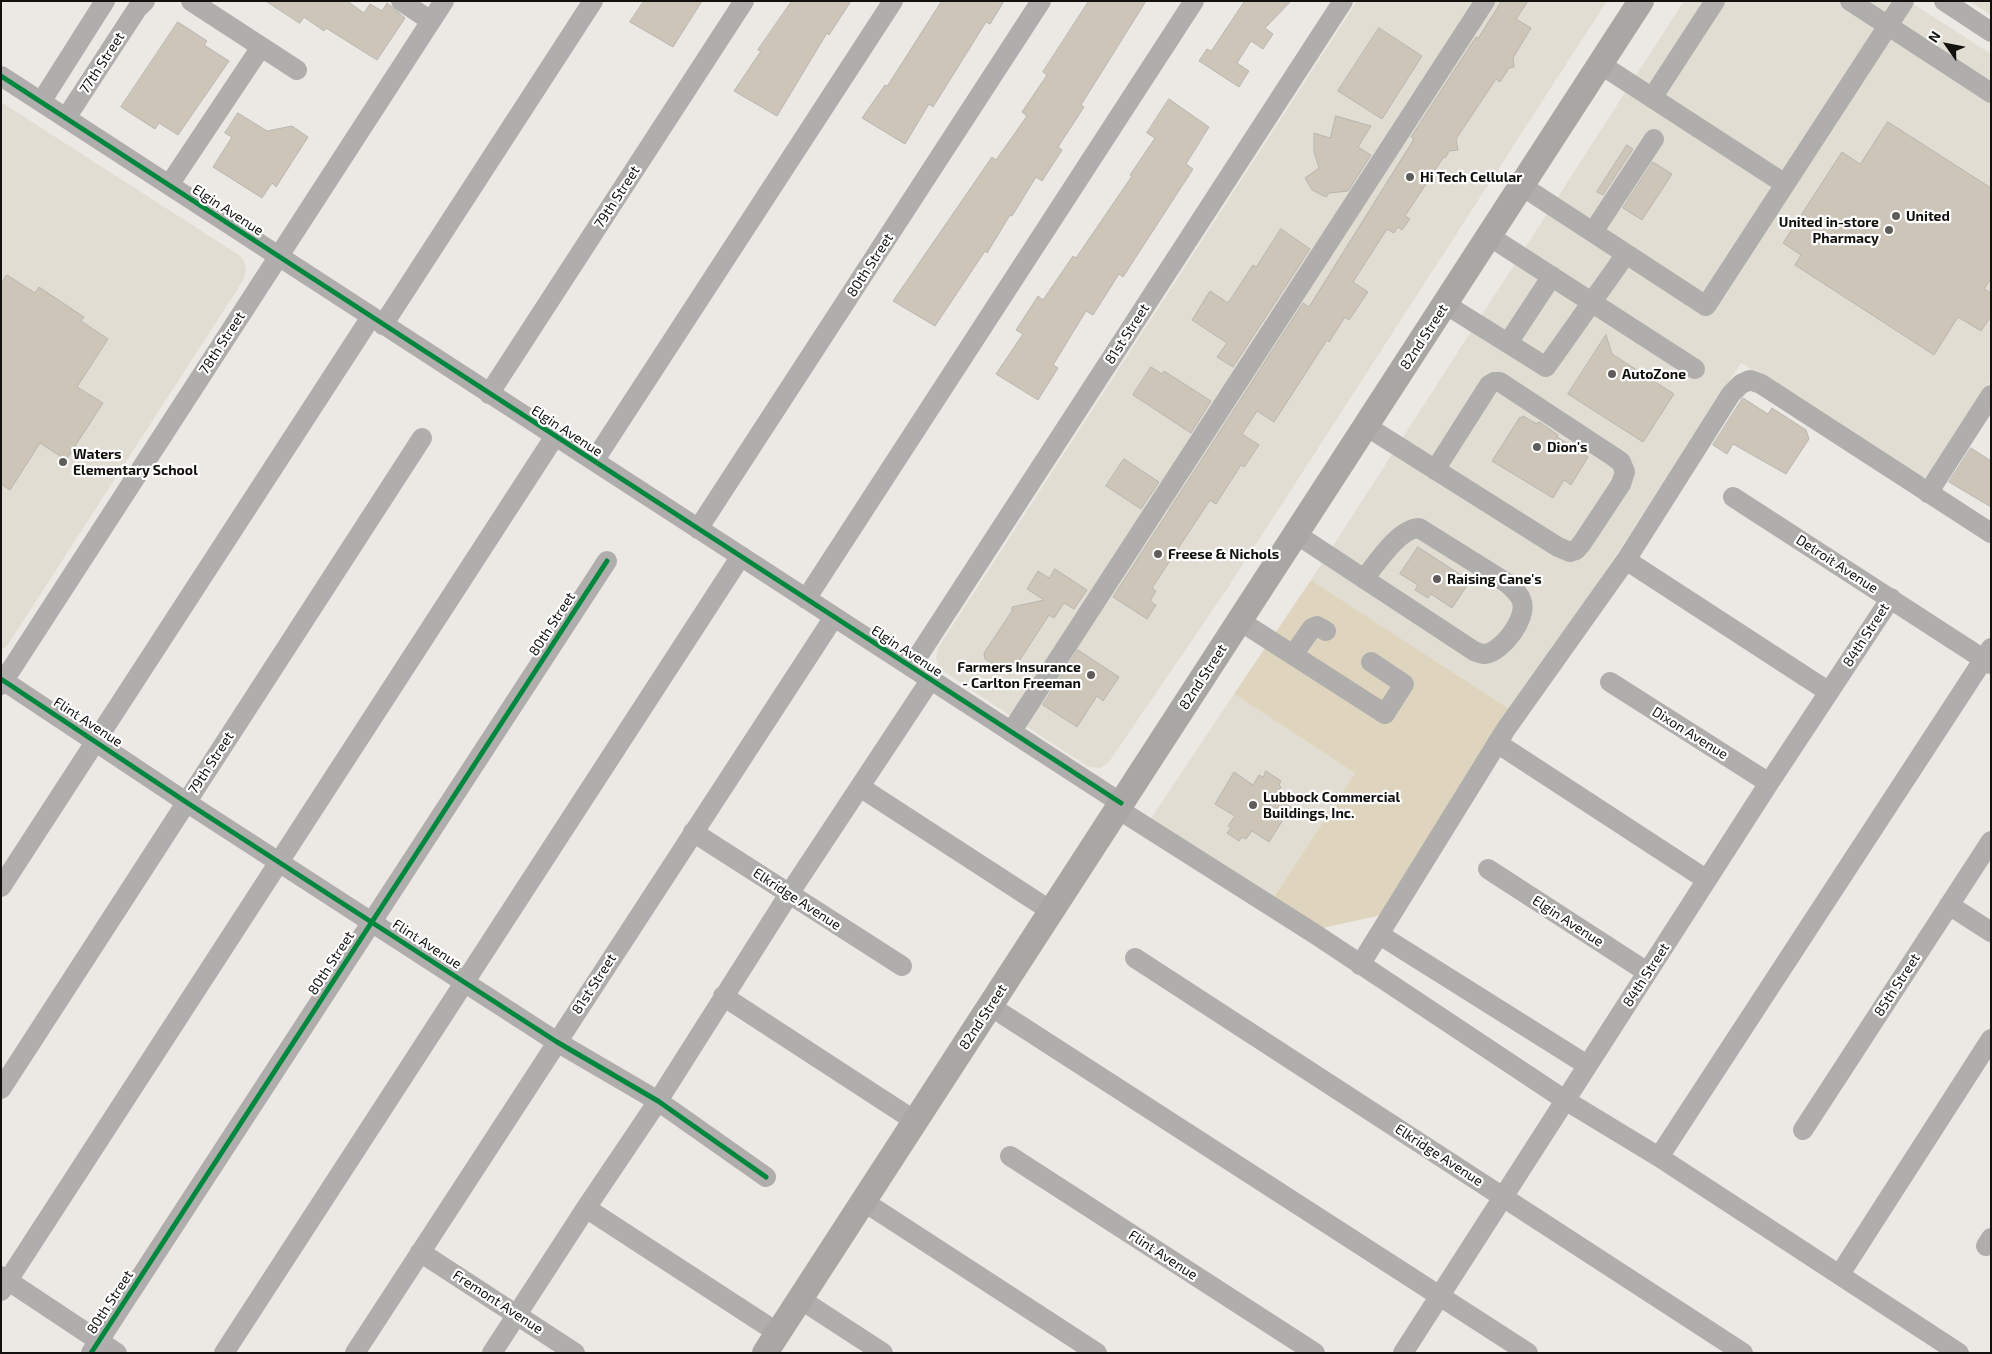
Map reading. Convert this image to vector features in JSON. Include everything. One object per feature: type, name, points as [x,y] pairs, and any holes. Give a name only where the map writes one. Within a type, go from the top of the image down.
[{"type":"main road","name":"82nd Street","points":[[772,1343],[1641,1]]},
{"type":"street","points":[[41,102],[105,1]]},
{"type":"street","points":[[191,1],[297,70]]},
{"type":"street","points":[[401,1],[431,21]]},
{"type":"street","name":"78th Street","points":[[2,681],[444,1]]},
{"type":"street","points":[[1,887],[96,741],[593,1]]},
{"type":"street","name":"79th Street","points":[[490,394],[744,1]]},
{"type":"street","points":[[594,461],[894,1]]},
{"type":"street","name":"80th Street","points":[[698,529],[1041,1]]},
{"type":"street","points":[[806,599],[1194,1]]},
{"type":"street","name":"81st Street","points":[[911,667],[1343,1]]},
{"type":"street","points":[[1011,732],[1485,1]]},
{"type":"street","points":[[1652,98],[1715,1]]},
{"type":"street","points":[[1850,1],[1991,92]]},
{"type":"street","points":[[1522,186],[1706,306],[1904,1]]},
{"type":"street","points":[[1944,1],[1991,32]]},
{"type":"street","name":"77th Street","points":[[66,118],[141,5]]},
{"type":"street","points":[[169,185],[261,47]]},
{"type":"street","points":[[1600,64],[1784,184]]},
{"type":"street","name":"Elgin Avenue","points":[[1,76],[1011,732],[1565,1100],[1659,1157],[1959,1353]]},
{"type":"street","points":[[1593,232],[1654,140]]},
{"type":"street","points":[[1489,236],[1695,369]]},
{"type":"street","points":[[1445,304],[1546,367],[1626,254]]},
{"type":"street","points":[[1508,343],[1552,276]]},
{"type":"street","points":[[1360,965],[1497,743],[1626,560],[1732,394],[1741,384],[1750,380],[1762,384],[1991,533]]},
{"type":"street","points":[[1366,426],[1435,470],[1558,547],[1570,552],[1576,550],[1582,544],[1621,484],[1626,472],[1621,462],[1500,382],[1494,382],[1490,385],[1435,470]]},
{"type":"street","points":[[1928,493],[1991,395]]},
{"type":"street","points":[[118,1353],[95,1347],[3,1283],[268,877],[280,862],[555,436]]},
{"type":"street","name":"79th Street","points":[[1,1089],[422,438]]},
{"type":"street","name":"Detroit Avenue","points":[[1733,497],[1891,598],[1988,657]]},
{"type":"street","points":[[1296,534],[1364,579],[1380,580],[1470,638],[1477,640],[1489,639],[1499,632],[1510,610],[1507,597],[1502,592],[1407,531],[1398,537],[1364,579]]},
{"type":"street","points":[[224,1353],[741,556]]},
{"type":"street","points":[[1626,560],[1829,692]]},
{"type":"street","name":"80th Street","points":[[95,1347],[607,561]]},
{"type":"street","name":"84th Street","points":[[1403,1353],[1769,783],[1891,598]]},
{"type":"street","name":"81st Street","points":[[355,1353],[834,617]]},
{"type":"street","points":[[1240,621],[1385,714],[1404,684],[1371,662]]},
{"type":"street","points":[[1294,656],[1312,628],[1317,626],[1326,631]]},
{"type":"street","points":[[1659,1157],[1988,657]]},
{"type":"street","points":[[492,1353],[658,1101],[723,996],[930,679]]},
{"type":"street","name":"Flint Avenue","points":[[2,681],[557,1042],[658,1101],[766,1177]]},
{"type":"street","name":"Dixon Avenue","points":[[1610,682],[1769,783]]},
{"type":"street","points":[[1497,743],[1707,880]]},
{"type":"street","points":[[860,787],[1052,911]]},
{"type":"street","name":"Elkridge Avenue","points":[[693,832],[902,966]]},
{"type":"street","name":"85th Street","points":[[1803,1130],[1991,840]]},
{"type":"street","name":"Elgin Avenue","points":[[1488,869],[1647,972]]},
{"type":"street","points":[[1949,905],[1991,932]]},
{"type":"street","points":[[1380,935],[1587,1065]]},
{"type":"street","name":"Elkridge Avenue","points":[[1135,958],[1742,1353]]},
{"type":"street","points":[[723,996],[915,1121]]},
{"type":"street","points":[[990,1006],[1528,1353]]},
{"type":"street","points":[[1840,1274],[1991,1039]]},
{"type":"street","name":"Flint Avenue","points":[[1010,1156],[1315,1353]]},
{"type":"street","points":[[863,1201],[1097,1353]]},
{"type":"street","points":[[586,1208],[772,1343]]},
{"type":"street","name":"Fremont Avenue","points":[[420,1252],[575,1353]]},
{"type":"street","points":[[800,1299],[883,1353]]},
{"type":"shaded area","points":[[1357,1],[1476,1],[1012,717],[940,669],[936,659],[938,648]]},
{"type":"shaded area","points":[[1494,1],[1607,1],[1227,589],[1109,762],[1100,768],[1089,767],[1024,725]]},
{"type":"shaded area","points":[[1684,1],[1909,1],[1991,54],[1991,380],[1928,476],[1918,478],[1741,363],[1514,712],[1311,580]]},
{"type":"shaded area","points":[[1969,1],[1991,1],[1991,15]]},
{"type":"shaded area","name":"Waters Elementary School","points":[[1,102],[239,255],[244,261],[246,271],[244,279],[7,646],[1,650]]},
{"type":"shaded area","points":[[1311,580],[1514,712],[1382,915],[1318,929],[1272,900],[1355,773],[1234,694]]},
{"type":"shaded area","points":[[1234,694],[1355,773],[1272,900],[1150,820]]},
{"type":"building","points":[[266,1],[347,1],[364,13],[370,4],[382,11],[387,3],[405,18],[377,60],[326,28],[324,31],[304,17],[300,23]]},
{"type":"building","points":[[644,1],[702,1],[673,47],[630,22]]},
{"type":"building","points":[[792,1],[851,1],[829,35],[827,33],[777,116],[734,91],[761,51],[758,50]]},
{"type":"building","points":[[942,1],[1004,1],[990,24],[986,22],[933,107],[929,104],[905,144],[862,118],[885,85],[887,86]]},
{"type":"building","points":[[1089,1],[1146,1],[1081,105],[1084,107],[1058,147],[1062,150],[1042,181],[1036,177],[987,253],[985,251],[935,326],[893,301],[992,157],[996,160],[1027,116],[1022,112],[1047,75],[1043,72]]},
{"type":"building","points":[[1245,1],[1291,1],[1265,28],[1273,34],[1263,49],[1251,41],[1237,63],[1249,71],[1239,87],[1199,61],[1207,49],[1211,51]]},
{"type":"building","points":[[1502,1],[1528,1],[1516,19],[1531,28],[1513,58],[1514,67],[1509,68],[1500,82],[1496,79],[1456,139],[1458,150],[1449,151],[1446,157],[1443,158],[1405,216],[1410,219],[1402,230],[1398,227],[1394,233],[1387,229],[1353,282],[1368,292],[1349,320],[1345,317],[1329,342],[1327,340],[1274,422],[1257,411],[1242,434],[1259,445],[1244,467],[1241,465],[1216,504],[1210,500],[1152,588],[1156,591],[1150,601],[1156,605],[1147,619],[1113,597],[1303,303],[1309,307],[1414,139],[1411,137],[1476,37],[1478,38]]},
{"type":"building","points":[[178,22],[207,41],[204,45],[229,61],[178,135],[159,123],[155,129],[121,107]]},
{"type":"building","points":[[1379,28],[1422,56],[1382,119],[1338,91]]},
{"type":"building","points":[[1169,99],[1209,127],[1186,164],[1193,169],[1123,277],[1119,274],[1093,315],[1086,311],[1053,365],[1058,368],[1038,400],[996,374],[1023,334],[1016,330],[1038,296],[1043,300],[1073,256],[1076,258],[1132,176],[1130,175],[1155,138],[1147,133]]},
{"type":"building","points":[[238,113],[267,131],[292,126],[308,137],[276,187],[272,183],[262,198],[213,167],[232,137],[225,133]]},
{"type":"building","points":[[1336,116],[1371,126],[1358,147],[1371,155],[1348,191],[1329,193],[1326,197],[1312,190],[1305,178],[1319,168],[1314,152],[1314,133],[1330,138]]},
{"type":"building","name":"United","points":[[1888,122],[1991,188],[1991,279],[1984,289],[1991,293],[1991,316],[1981,331],[1958,317],[1934,355],[1795,265],[1801,255],[1783,243],[1842,152],[1860,164]]},
{"type":"building","points":[[1627,145],[1633,149],[1603,195],[1597,192]]},
{"type":"building","points":[[1653,162],[1672,174],[1642,220],[1623,208]]},
{"type":"building","points":[[1281,229],[1310,249],[1233,367],[1217,357],[1227,343],[1192,320],[1210,291],[1228,303],[1253,265],[1256,267]]},
{"type":"building","points":[[7,275],[35,293],[39,287],[84,317],[81,321],[108,339],[77,387],[103,403],[66,460],[40,443],[10,490],[1,484],[1,284]]},
{"type":"building","name":"AutoZone","points":[[1606,335],[1612,354],[1674,394],[1643,442],[1568,394]]},
{"type":"building","points":[[1151,367],[1162,374],[1164,371],[1211,401],[1191,433],[1133,395]]},
{"type":"building","points":[[1743,398],[1768,414],[1772,408],[1806,430],[1809,439],[1786,474],[1733,444],[1727,454],[1713,445]]},
{"type":"building","name":"Dion's","points":[[1523,416],[1537,424],[1538,422],[1541,423],[1558,435],[1557,437],[1588,457],[1571,485],[1564,480],[1553,498],[1492,461],[1520,417]]},
{"type":"building","points":[[1971,448],[1991,461],[1991,507],[1949,482]]},
{"type":"building","points":[[1124,459],[1159,482],[1141,509],[1106,486]]},
{"type":"building","name":"Raising Cane's","points":[[1418,547],[1470,581],[1452,608],[1431,594],[1428,598],[1415,590],[1418,585],[1400,574]]},
{"type":"building","points":[[1055,569],[1087,590],[1074,609],[1064,603],[1054,618],[1049,615],[1010,675],[985,659],[984,653],[1012,611],[1012,607],[1044,600],[1027,589],[1038,571],[1049,578]]},
{"type":"building","points":[[1078,650],[1119,677],[1103,701],[1097,696],[1077,727],[1043,705]]},
{"type":"building","name":"Lubbock Commercial Buildings, Inc.","points":[[1266,771],[1281,781],[1279,785],[1281,787],[1275,797],[1291,807],[1269,842],[1252,831],[1246,839],[1242,837],[1239,841],[1227,833],[1231,828],[1228,826],[1235,816],[1215,804],[1234,772],[1253,785],[1259,775],[1263,777]]},
{"type":"cycle path","points":[[1,76],[1121,803]]},
{"type":"cycle path","points":[[91,1353],[607,561]]},
{"type":"cycle path","points":[[1,679],[186,802],[557,1042],[658,1101],[766,1177]]},
{"type":"place","name":"Hi Tech Cellular","points":[[1410,177]]},
{"type":"place","name":"United","points":[[1896,216]]},
{"type":"place","name":"United in-store Pharmacy","points":[[1889,230]]},
{"type":"place","name":"AutoZone","points":[[1612,374]]},
{"type":"place","name":"Dion's","points":[[1537,447]]},
{"type":"place","name":"Waters Elementary School","points":[[63,462]]},
{"type":"place","name":"Freese & Nichols","points":[[1158,554]]},
{"type":"place","name":"Raising Cane's","points":[[1437,579]]},
{"type":"place","name":"Farmers Insurance - Carlton Freeman","points":[[1091,675]]},
{"type":"place","name":"Lubbock Commercial Buildings, Inc.","points":[[1253,805]]}]
